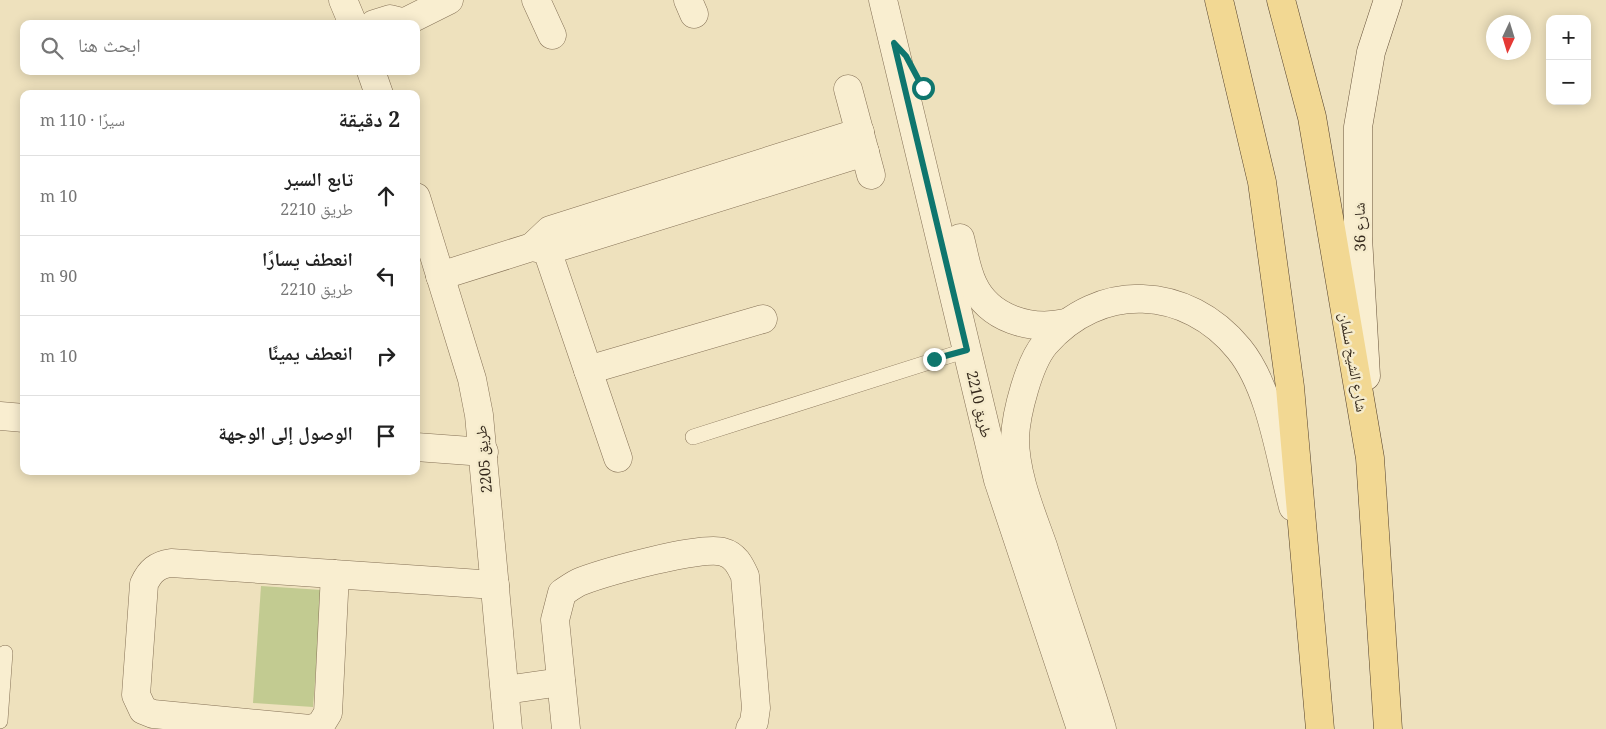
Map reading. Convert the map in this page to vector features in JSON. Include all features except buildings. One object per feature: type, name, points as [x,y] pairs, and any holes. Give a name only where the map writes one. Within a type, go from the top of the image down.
[{"type":"main road","points":[[1219,0],[1262,182],[1290,386],[1320,729]]},
{"type":"main road","name":"شارع الشيخ سلمان","points":[[1281,0],[1312,117],[1370,458],[1388,729]]},
{"type":"street","points":[[343,0],[351,20]]},
{"type":"street","points":[[408,20],[449,0]]},
{"type":"street","points":[[536,0],[552,35]]},
{"type":"street","name":"طريق 2210","points":[[883,0],[998,480],[1081,729]]},
{"type":"street","name":"شارع 36","points":[[1370,458],[1358,237],[1358,127],[1371,52],[1388,0]]},
{"type":"street","name":"طريق 2210","points":[[894,43],[906,56],[923,88],[968,272],[973,285],[990,306],[1013,320],[1040,326],[1066,323]]},
{"type":"street","points":[[372,75],[378,90]]},
{"type":"street","points":[[440,276],[540,248],[550,230],[634,213],[792,163],[865,153],[848,89]]},
{"type":"street","name":"طريق 2205","points":[[420,210],[472,379],[484,452],[494,585],[508,729]]},
{"type":"street","points":[[540,248],[588,370],[618,458]]},
{"type":"street","name":"طريق 2210","points":[[1102,729],[1021,482],[1015,438],[1023,390],[1044,346],[1066,323],[1094,307],[1125,299],[1158,298],[1188,309],[1222,331],[1243,355],[1263,390],[1306,559]]},
{"type":"street","points":[[588,370],[764,319]]},
{"type":"street","points":[[0,416],[20,418]]},
{"type":"street","points":[[420,447],[484,452]]},
{"type":"street","points":[[566,729],[555,620],[562,593],[581,581],[690,552],[714,550],[725,552],[737,560],[745,576],[756,708],[754,722],[750,729]]},
{"type":"street","points":[[335,574],[328,713],[320,726],[310,728],[153,714],[139,705],[136,695],[144,584],[154,569],[171,562],[494,585]]},
{"type":"street","points":[[504,690],[561,682]]},
{"type":"lane","points":[[693,437],[967,350]]},
{"type":"lane","points":[[0,721],[5,653]]},
{"type":"green space","points":[[261,586],[322,590],[313,707],[253,703]]},
{"type":"route","points":[[923,88],[916,71],[894,43],[967,350],[934,359]]}]
